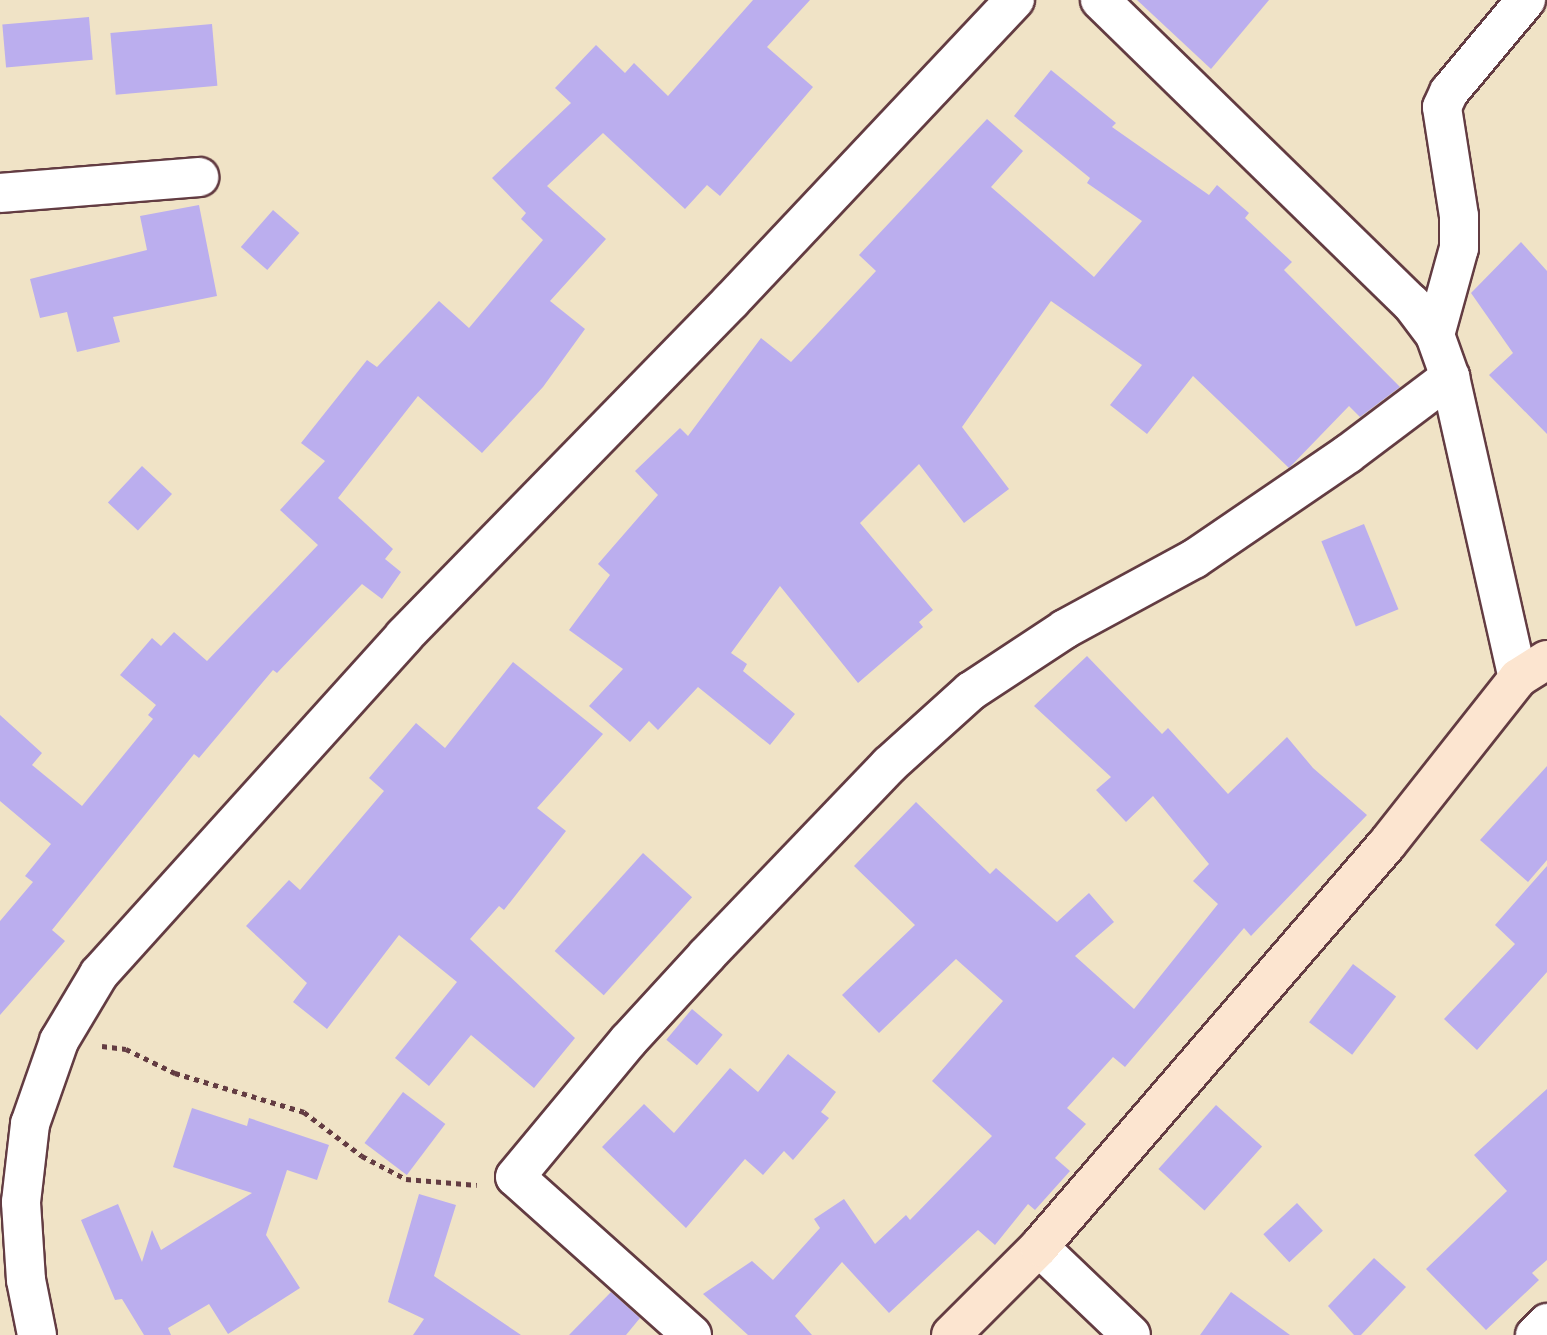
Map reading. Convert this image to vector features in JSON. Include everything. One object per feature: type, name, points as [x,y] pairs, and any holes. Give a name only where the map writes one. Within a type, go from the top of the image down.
[{"type":"street","points":[[37,1335],[10,1189],[59,1041],[99,974],[174,886],[404,636],[731,301],[1015,0]]},
{"type":"street","points":[[951,1335],[1039,1247],[1387,844],[1532,669],[1450,377],[1435,335],[1411,303],[1100,0]]},
{"type":"street","points":[[1435,335],[1459,248],[1459,216],[1442,107],[1449,92],[1526,0]]},
{"type":"street","points":[[0,193],[199,177]]},
{"type":"street","points":[[692,1335],[515,1177],[628,1041],[708,955],[889,765],[971,691],[1065,629],[1194,559],[1348,454],[1450,377]]},
{"type":"street","points":[[1039,1247],[1131,1335]]},
{"type":"street","points":[[1535,1335],[1547,1323]]},
{"type":"path","points":[[59,1041],[126,1049],[175,1073],[304,1112],[362,1156],[406,1179],[459,1186],[498,1184],[515,1177]]},
{"type":"building","points":[[753,0],[810,0],[767,47],[813,87],[720,196],[707,185],[685,209],[603,133],[547,186],[606,239],[550,301],[585,329],[543,387],[482,453],[418,396],[338,498],[393,549],[385,559],[401,572],[382,599],[362,584],[277,673],[273,670],[199,758],[194,754],[52,930],[65,941],[0,1015],[0,921],[33,882],[25,876],[51,844],[0,801],[0,715],[42,753],[32,765],[82,806],[153,719],[148,715],[156,705],[120,675],[152,638],[161,646],[174,632],[207,661],[318,545],[280,510],[325,461],[301,443],[367,360],[377,367],[439,301],[469,328],[543,240],[521,219],[526,213],[492,178],[571,103],[555,88],[596,45],[625,73],[634,63],[668,96]]},
{"type":"building","points":[[1137,0],[1269,0],[1211,69]]},
{"type":"building","points":[[89,17],[93,60],[6,67],[2,25]]},
{"type":"building","points":[[212,24],[217,86],[116,95],[110,33]]},
{"type":"building","points":[[1051,70],[1116,123],[1112,127],[1209,195],[1217,185],[1249,213],[1245,218],[1292,262],[1284,270],[1400,387],[1360,417],[1349,406],[1289,468],[1193,376],[1147,434],[1110,405],[1142,365],[1051,301],[962,427],[1009,489],[964,523],[919,464],[860,523],[933,610],[919,622],[923,627],[858,683],[780,586],[731,653],[747,664],[743,671],[795,714],[770,745],[698,687],[658,730],[649,721],[630,742],[589,706],[623,669],[569,630],[610,575],[598,564],[658,495],[635,471],[680,428],[688,436],[761,338],[791,362],[876,271],[859,255],[987,119],[1023,151],[991,187],[1094,277],[1142,221],[1087,183],[1090,178],[1014,116]]},
{"type":"building","points":[[199,205],[217,296],[113,317],[120,342],[77,352],[67,312],[40,318],[30,279],[147,250],[140,216]]},
{"type":"building","points":[[273,210],[299,233],[267,270],[241,247]]},
{"type":"building","points":[[1521,242],[1547,271],[1547,434],[1489,375],[1513,353],[1471,293]]},
{"type":"building","points":[[142,466],[172,494],[138,531],[108,503]]},
{"type":"building","points":[[1364,524],[1398,609],[1356,627],[1321,541]]},
{"type":"building","points":[[1087,656],[1162,734],[1168,728],[1228,794],[1287,737],[1313,768],[1367,815],[1251,936],[1244,928],[1125,1067],[1113,1057],[1067,1108],[1086,1124],[1055,1158],[1070,1171],[1035,1210],[1028,1204],[995,1245],[978,1230],[889,1313],[842,1262],[795,1316],[812,1335],[748,1335],[703,1294],[752,1261],[773,1280],[820,1228],[814,1219],[844,1199],[875,1244],[906,1215],[910,1220],[992,1136],[932,1081],[1003,1001],[956,959],[879,1033],[842,995],[915,925],[854,866],[916,802],[990,874],[996,868],[1057,922],[1089,893],[1114,922],[1075,956],[1134,1009],[1218,904],[1193,881],[1209,864],[1153,796],[1126,822],[1096,790],[1111,777],[1034,706]]},
{"type":"building","points":[[513,662],[603,734],[537,808],[566,831],[504,910],[499,906],[470,939],[575,1038],[534,1088],[471,1035],[429,1086],[395,1058],[457,982],[399,935],[327,1029],[293,1002],[307,983],[246,926],[289,880],[300,890],[384,791],[369,778],[416,723],[445,748]]},
{"type":"building","points":[[1547,766],[1547,860],[1528,882],[1480,840]]},
{"type":"building","points":[[643,853],[692,897],[604,995],[555,951]]},
{"type":"building","points":[[1547,866],[1547,972],[1477,1050],[1444,1019],[1515,944],[1495,925]]},
{"type":"building","points":[[1353,964],[1396,996],[1352,1055],[1309,1022]]},
{"type":"building","points":[[692,1009],[723,1035],[697,1065],[666,1040]]},
{"type":"building","points":[[788,1054],[836,1092],[821,1112],[829,1118],[793,1160],[784,1151],[763,1175],[745,1159],[686,1228],[602,1147],[644,1104],[674,1133],[730,1068],[758,1092]]},
{"type":"building","points":[[1547,1089],[1547,1260],[1532,1273],[1539,1280],[1486,1330],[1426,1269],[1507,1191],[1474,1155]]},
{"type":"building","points":[[403,1092],[445,1124],[407,1175],[364,1143]]},
{"type":"building","points":[[1216,1105],[1262,1146],[1205,1210],[1158,1169]]},
{"type":"building","points":[[192,1108],[247,1126],[249,1118],[329,1145],[317,1180],[287,1170],[266,1235],[300,1288],[228,1334],[209,1304],[168,1328],[171,1335],[144,1335],[122,1299],[115,1300],[81,1220],[118,1204],[142,1262],[152,1230],[161,1250],[252,1193],[173,1167]]},
{"type":"building","points":[[419,1194],[456,1205],[434,1276],[521,1335],[413,1335],[424,1319],[388,1302]]},
{"type":"building","points":[[1297,1203],[1323,1231],[1289,1262],[1263,1234]]},
{"type":"building","points":[[1374,1258],[1406,1287],[1361,1335],[1354,1335],[1328,1306]]},
{"type":"building","points":[[611,1292],[640,1318],[626,1335],[569,1335]]},
{"type":"building","points":[[1231,1292],[1290,1335],[1200,1335]]}]
